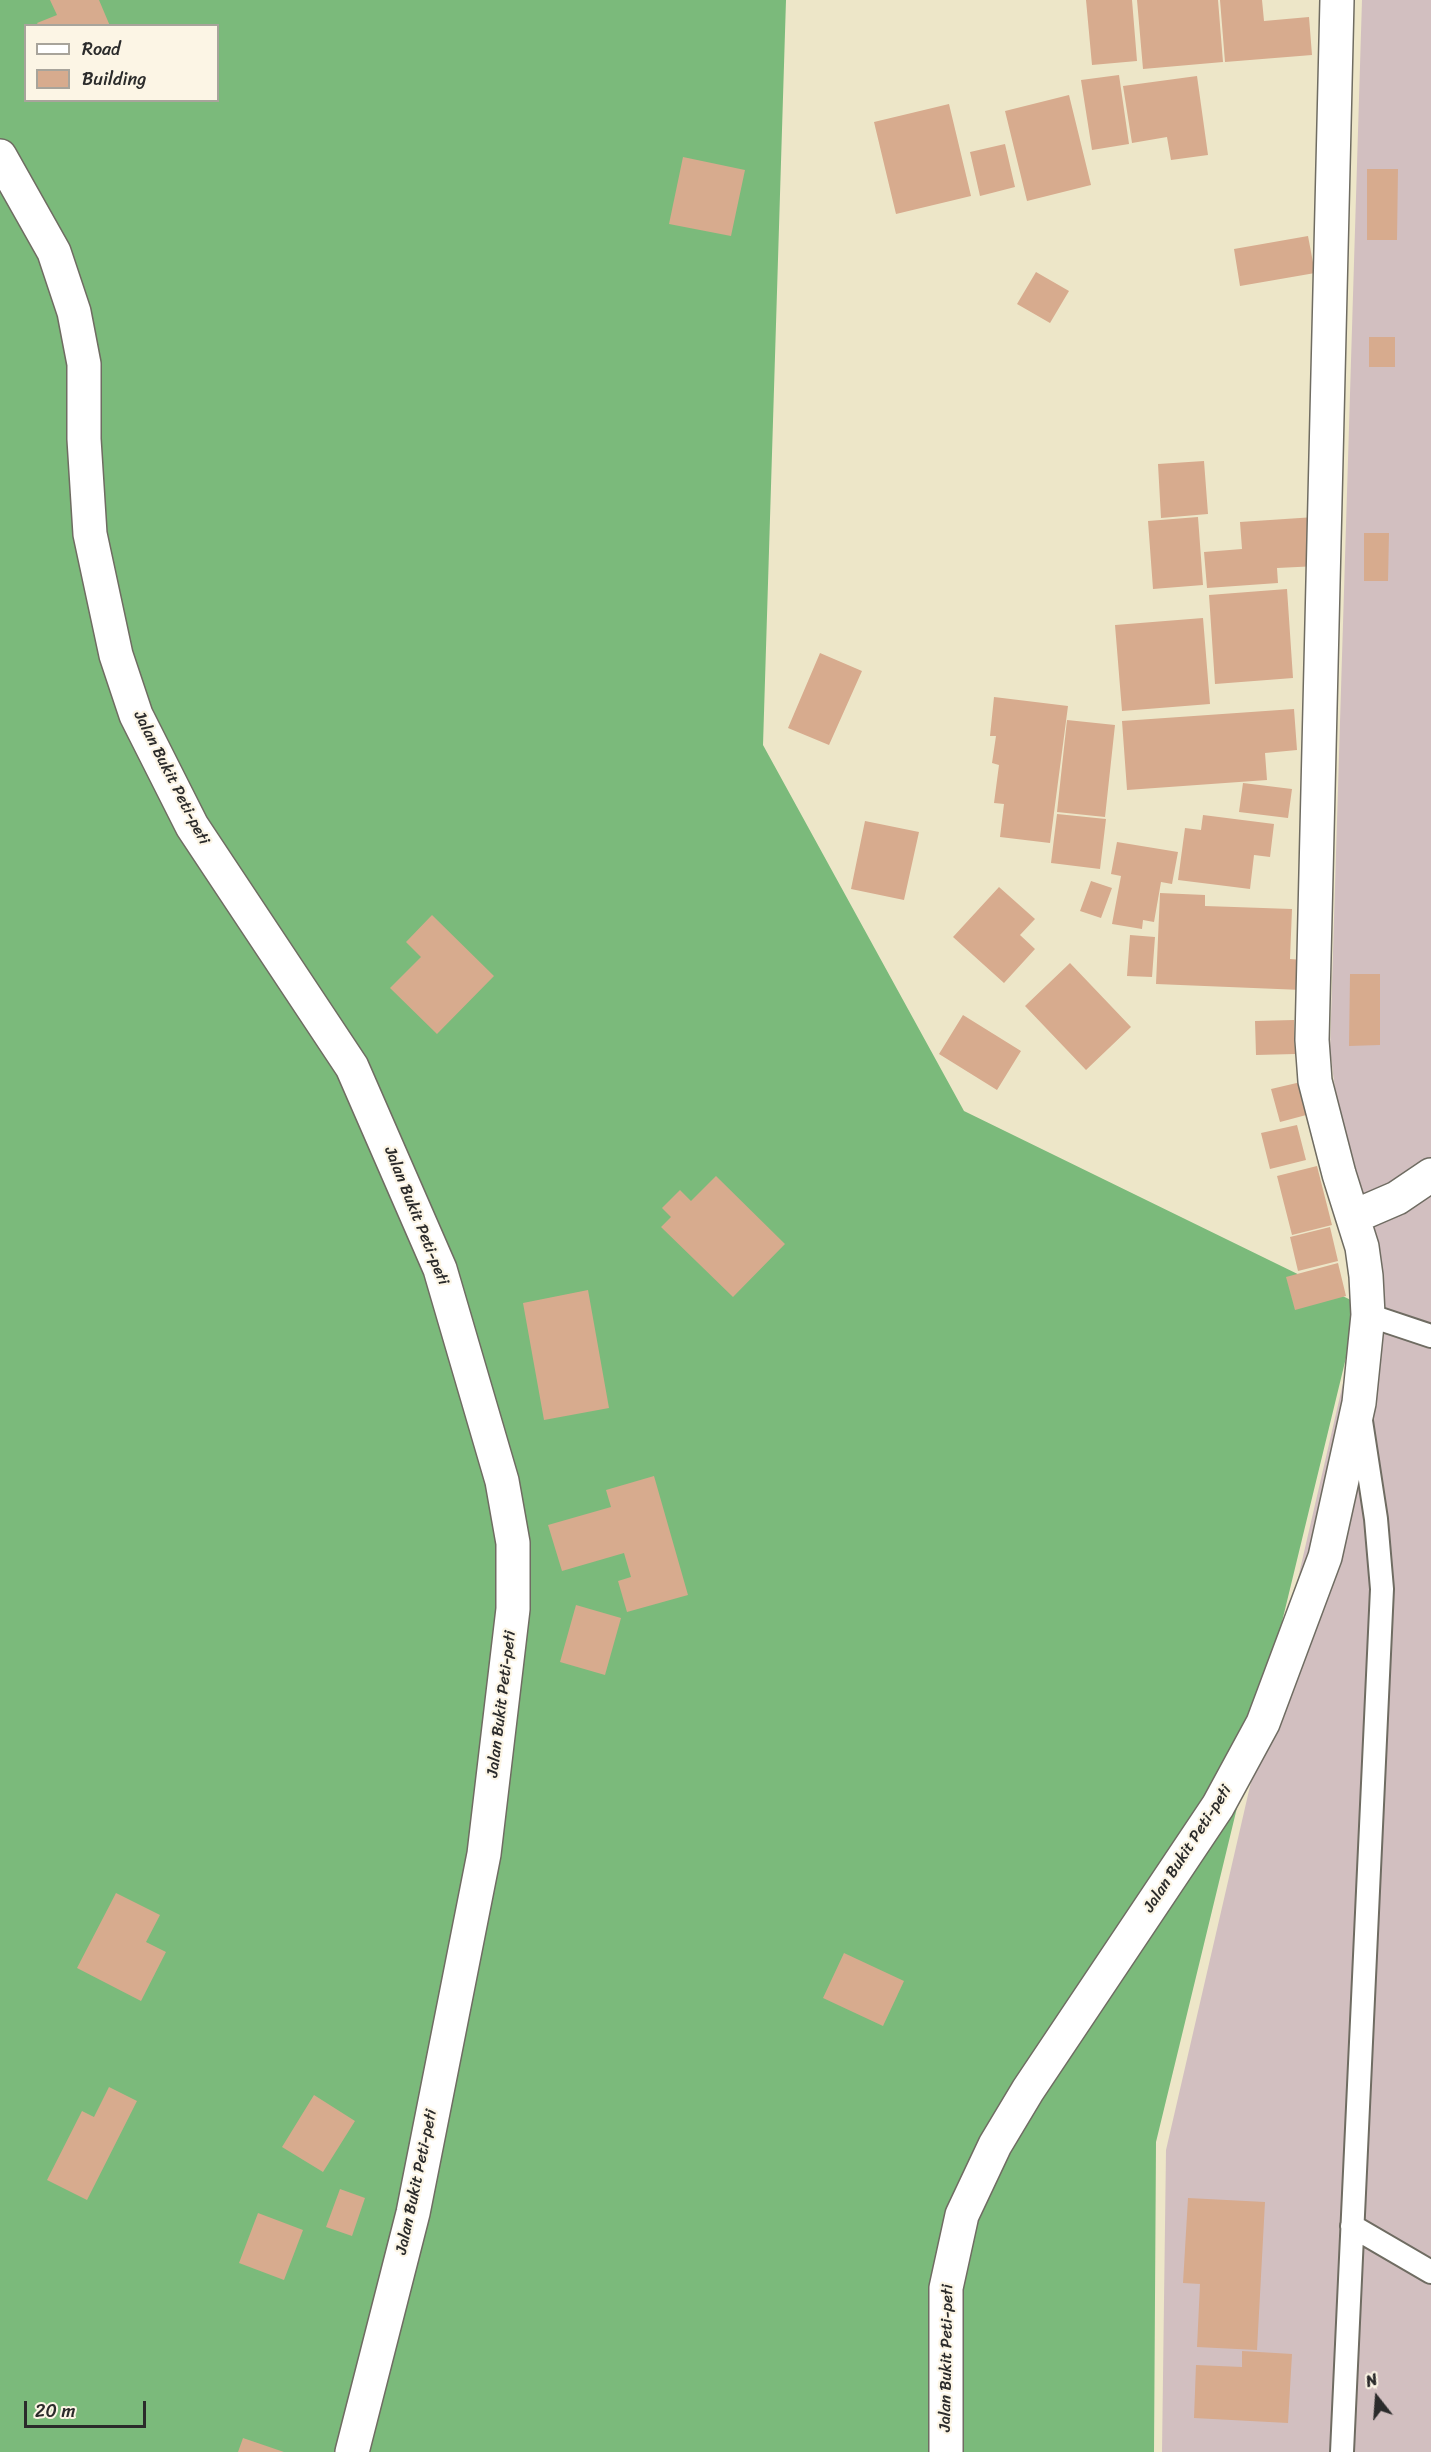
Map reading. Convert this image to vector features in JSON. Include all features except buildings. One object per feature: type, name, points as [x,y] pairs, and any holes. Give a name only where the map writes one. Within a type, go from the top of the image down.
[{"type":"street","name":"Jalan Bukit Peti-peti","points":[[946,2452],[946,2288],[962,2215],[995,2145],[1028,2090],[1212,1815],[1263,1723],[1325,1557],[1359,1403],[1368,1315],[1362,1247],[1315,1081],[1312,1040],[1337,0]]},
{"type":"street","name":"Jalan Bukit Peti-peti","points":[[0,156],[54,252],[74,312],[84,364],[84,439],[90,534],[116,655],[136,715],[192,826],[352,1067],[440,1269],[502,1481],[513,1544],[513,1609],[484,1854],[413,2213],[352,2452]]},
{"type":"street","points":[[1353,1217],[1397,1198],[1431,1175]]},
{"type":"lane","points":[[1368,1315],[1431,1335]]},
{"type":"lane","points":[[1342,2452],[1382,1589],[1376,1519],[1359,1403]]},
{"type":"lane","points":[[1352,2226],[1431,2272]]},
{"type":"shaded area","points":[[1362,0],[1431,0],[1431,2452],[1162,2452],[1166,2150],[1362,1301],[1330,1050]]},
{"type":"green space","points":[[0,0],[786,0],[763,745],[964,1111],[1359,1304],[1156,2142],[1154,2452],[0,2452]]}]
